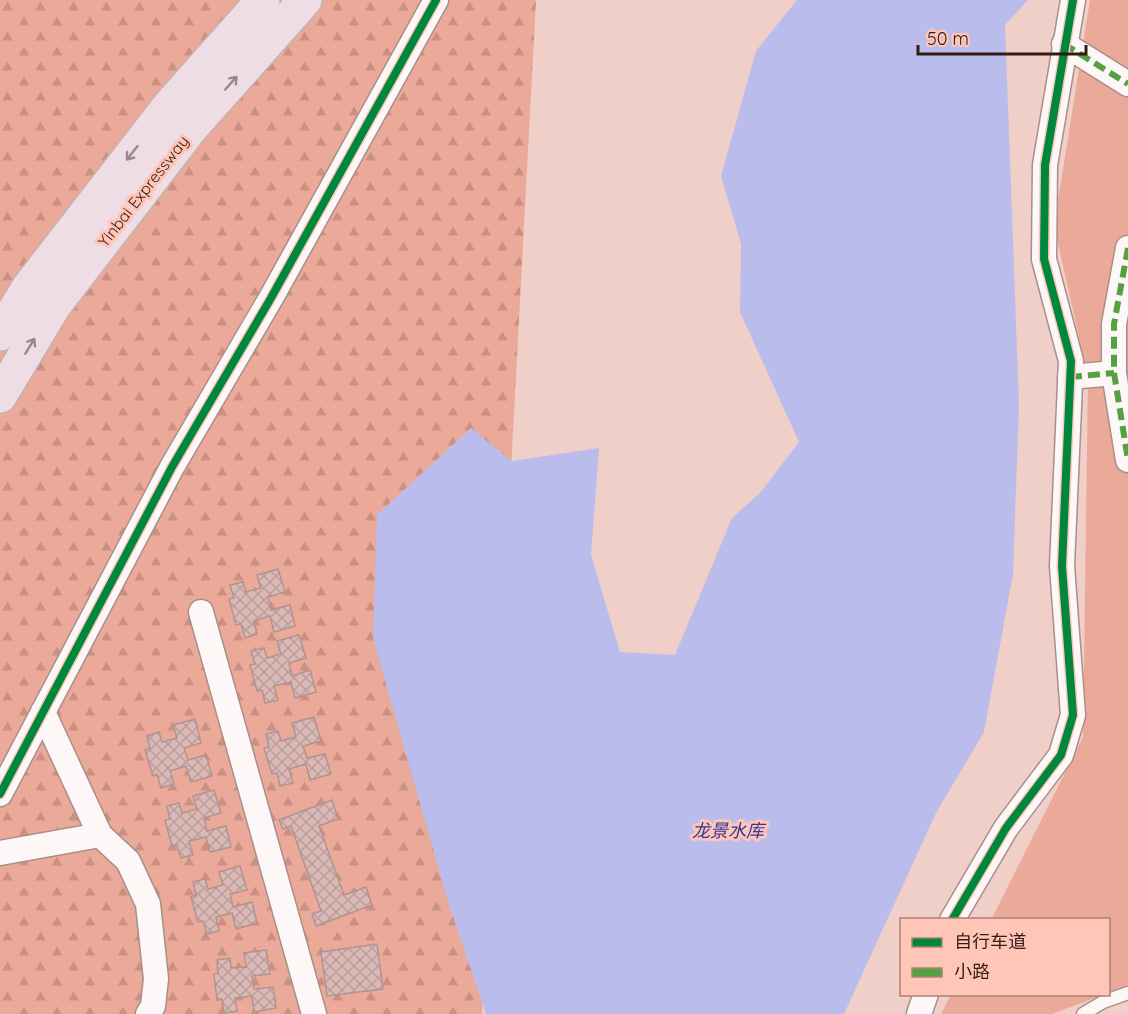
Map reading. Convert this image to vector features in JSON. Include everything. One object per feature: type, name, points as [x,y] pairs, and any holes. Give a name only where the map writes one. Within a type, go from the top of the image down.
[{"type":"highway","name":"Yinbai Expressway","points":[[0,396],[54,306],[180,117],[263,0]]},
{"type":"highway","name":"Yinbai Expressway","points":[[0,334],[27,288],[180,117],[305,0]]},
{"type":"street","points":[[0,794],[172,466],[271,298],[436,0]]},
{"type":"street","points":[[953,918],[1006,828],[1061,755],[1073,715],[1062,566],[1071,362],[1044,258],[1045,165],[1073,0]]},
{"type":"street","points":[[1064,44],[1128,84]]},
{"type":"street","points":[[1127,262],[1113,324],[1114,373],[1128,460]]},
{"type":"street","points":[[1070,377],[1114,373]]},
{"type":"street","points":[[201,612],[314,1014]]},
{"type":"street","points":[[43,712],[100,835],[128,861],[148,904],[156,979],[153,1011]]},
{"type":"street","points":[[0,853],[100,835]]},
{"type":"street","points":[[919,1014],[925,996]]},
{"type":"lane","points":[[1083,1014],[1103,1002],[1128,993]]},
{"type":"green space","points":[[0,0],[536,0],[482,1014],[0,1014]]},
{"type":"green space","points":[[1090,0],[1128,0],[1128,985],[1110,992],[1110,918],[992,918],[1083,737],[1088,377],[1054,226]]},
{"type":"green space","points":[[950,996],[1100,996],[1052,1014],[941,1014]]},
{"type":"water","name":"龙景水库","points":[[797,0],[1028,0],[1005,25],[1019,405],[1013,574],[984,732],[936,813],[844,1014],[486,1014],[449,905],[373,639],[377,515],[471,428],[512,461],[599,448],[591,555],[620,652],[675,655],[732,518],[760,493],[799,442],[740,312],[741,244],[721,176],[756,51]]},
{"type":"building","points":[[278,569],[285,592],[268,597],[271,610],[290,605],[295,626],[274,632],[270,616],[254,621],[257,634],[245,638],[241,624],[236,625],[229,599],[234,598],[230,585],[243,582],[246,592],[261,588],[257,575]]},
{"type":"building","points":[[299,635],[306,658],[289,663],[292,676],[310,670],[316,692],[295,698],[291,682],[274,686],[278,700],[265,703],[262,690],[257,691],[250,665],[255,664],[251,651],[264,648],[267,658],[281,654],[277,641]]},
{"type":"building","points":[[314,717],[321,741],[303,746],[307,758],[325,754],[331,774],[310,780],[306,764],[289,769],[293,783],[280,786],[277,773],[272,774],[264,748],[269,747],[266,734],[278,731],[281,741],[296,737],[292,723]]},
{"type":"building","points":[[195,719],[201,743],[184,748],[188,760],[206,755],[212,776],[191,782],[186,766],[170,771],[174,784],[161,788],[157,774],[153,776],[145,750],[150,748],[147,736],[159,732],[162,742],[177,738],[173,725]]},
{"type":"building","points":[[214,790],[221,813],[204,818],[207,831],[226,826],[231,847],[210,852],[206,837],[189,841],[193,855],[181,858],[177,845],[172,846],[165,820],[170,819],[167,806],[179,803],[182,813],[197,809],[193,796]]},
{"type":"building","points":[[332,800],[338,819],[319,826],[344,895],[366,887],[372,905],[316,926],[312,914],[321,911],[291,826],[283,829],[279,820]]},
{"type":"building","points":[[240,866],[247,890],[230,894],[233,907],[252,902],[257,923],[236,929],[232,913],[216,917],[219,931],[207,934],[203,921],[198,922],[191,897],[196,895],[193,882],[205,879],[208,889],[223,885],[219,872]]},
{"type":"building","points":[[377,944],[383,989],[327,996],[321,952]]},
{"type":"building","points":[[266,950],[270,974],[252,976],[254,989],[273,987],[276,1008],[254,1012],[252,996],[235,998],[237,1011],[224,1013],[222,999],[217,1000],[214,974],[218,973],[217,960],[230,958],[231,968],[246,967],[244,953]]},
{"type":"marked path","points":[[1064,44],[1128,84]]},
{"type":"marked path","points":[[1128,248],[1114,324],[1114,373],[1128,460]]},
{"type":"marked path","points":[[1070,377],[1114,373]]},
{"type":"cycle path","points":[[0,794],[172,467],[271,298],[436,0]]},
{"type":"cycle path","points":[[953,918],[1006,828],[1061,755],[1073,715],[1062,566],[1071,361],[1044,259],[1045,165],[1073,0]]}]
